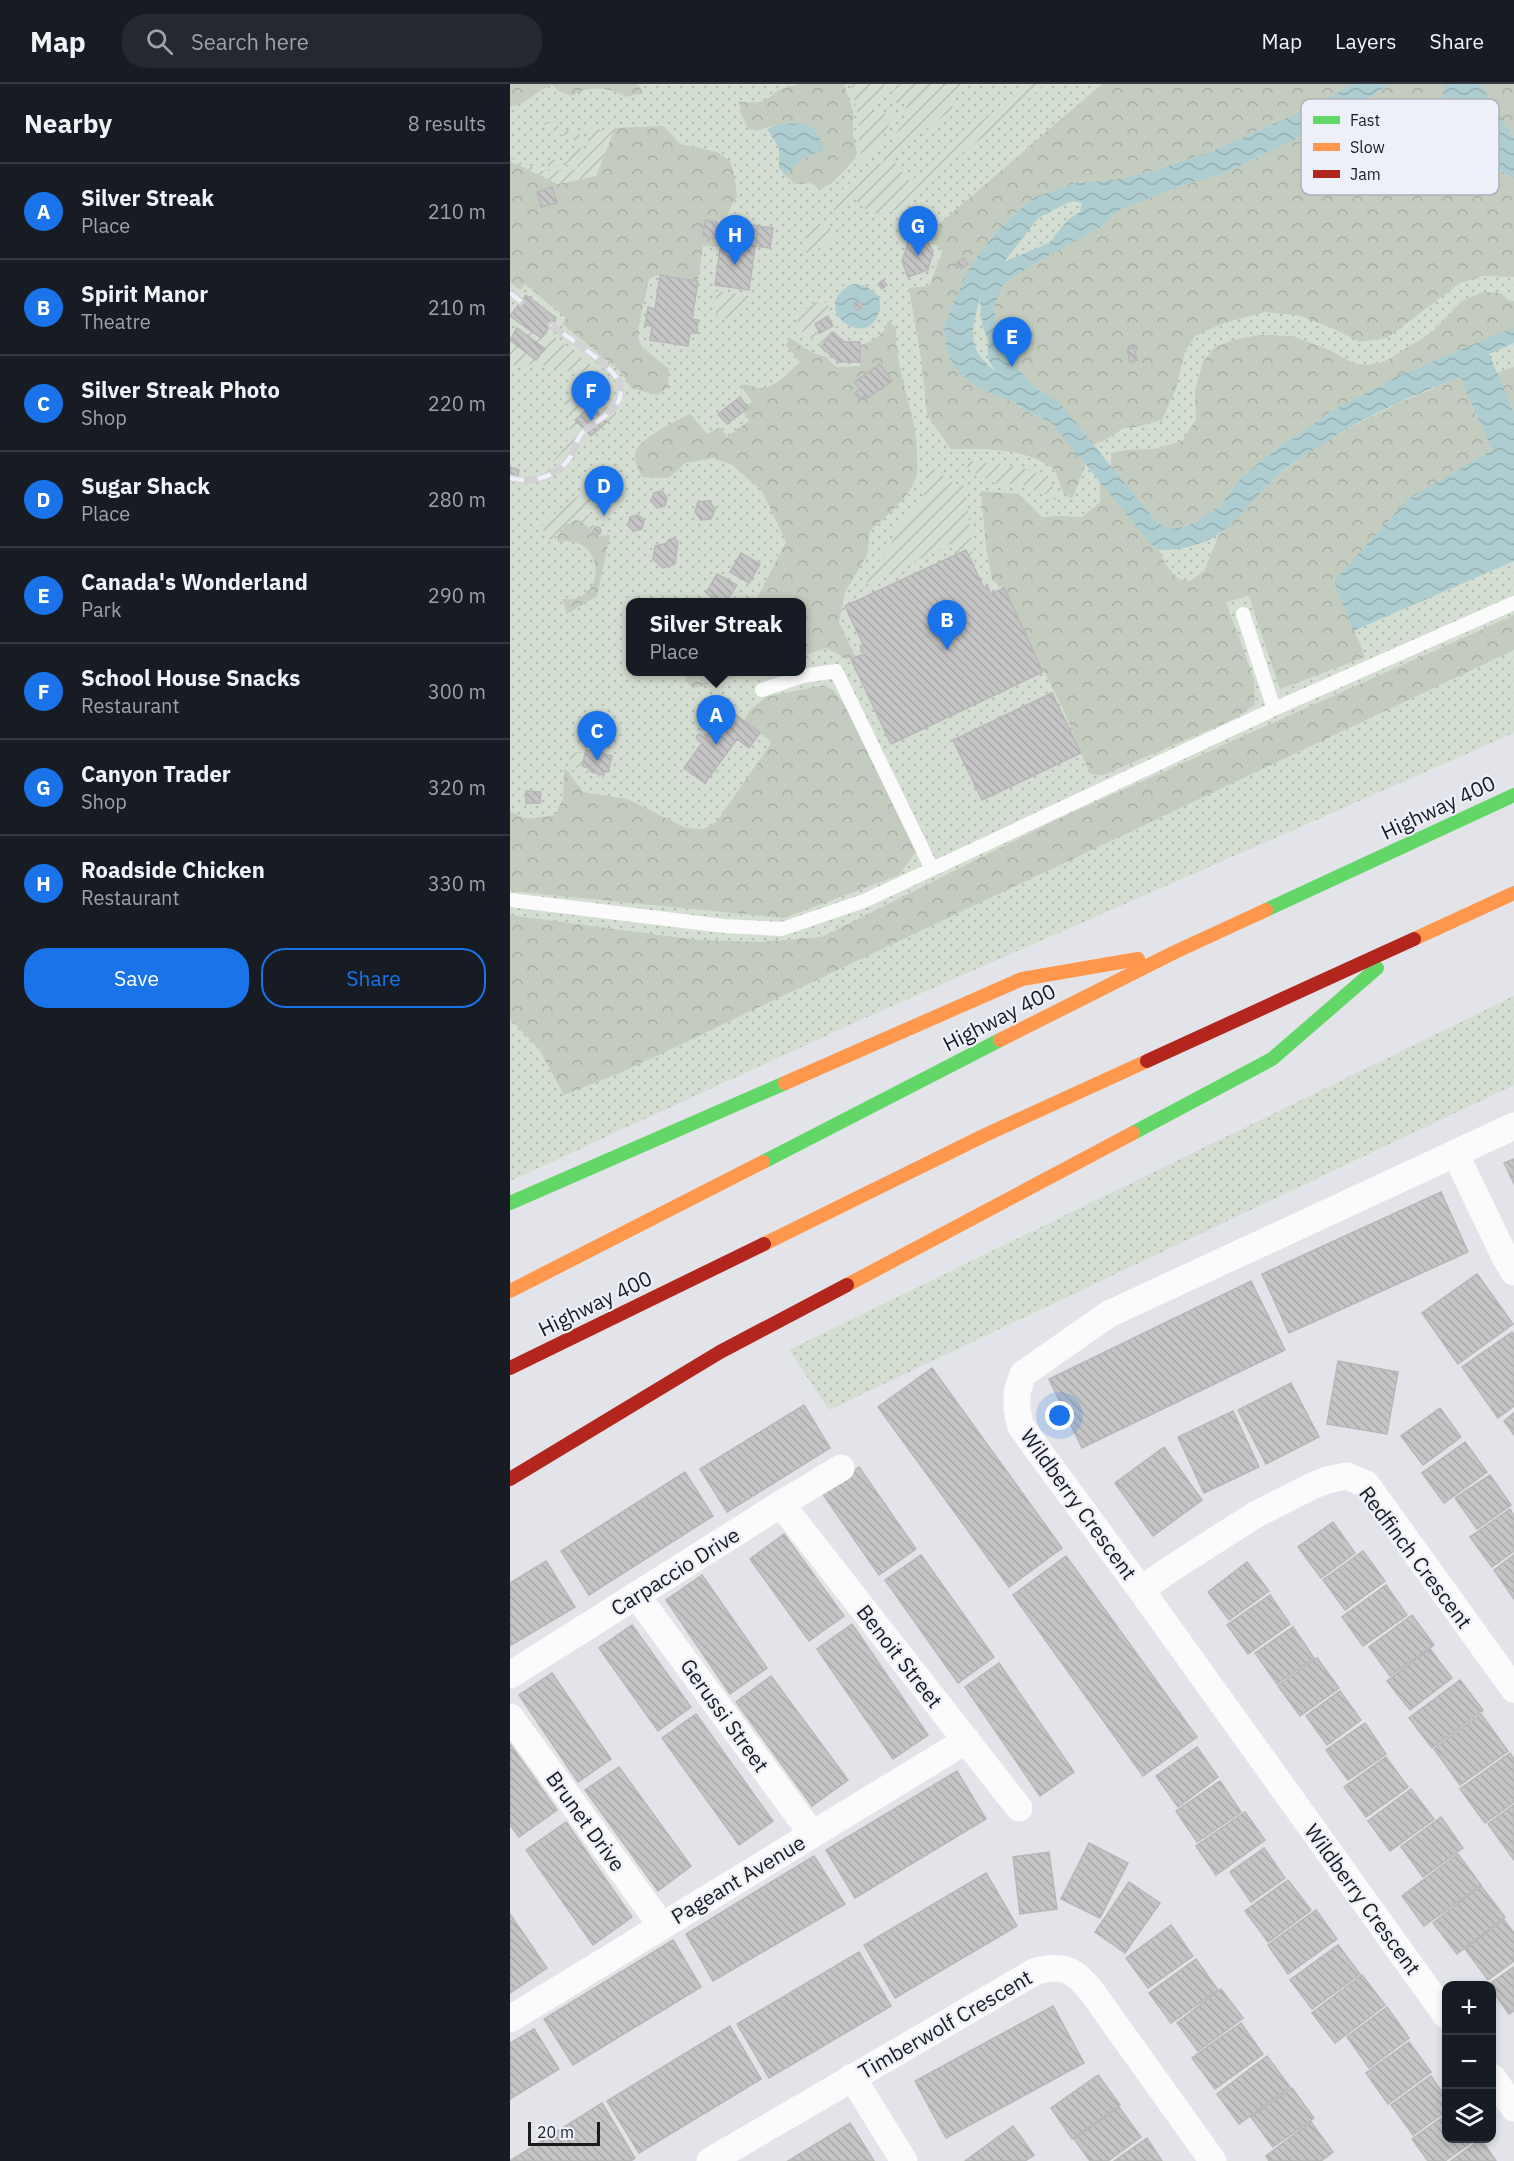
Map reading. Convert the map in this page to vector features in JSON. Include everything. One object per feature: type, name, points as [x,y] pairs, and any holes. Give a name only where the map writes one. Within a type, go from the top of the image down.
[{"type":"highway","name":"Highway 400","points":[[510,1291],[1175,952],[1514,795]]},
{"type":"highway","name":"Highway 400","points":[[510,1368],[983,1136],[1514,893]]},
{"type":"highway","points":[[510,1479],[720,1352],[1272,1059],[1402,945]]},
{"type":"highway","points":[[510,1203],[1022,979],[1175,952]]},
{"type":"street","name":"Wildberry Crescent","points":[[1442,2009],[1020,1425],[1017,1392],[1023,1374],[1109,1314],[1514,1126]]},
{"type":"street","points":[[1455,1153],[1514,1272]]},
{"type":"street","name":"Carpaccio Drive","points":[[510,1675],[841,1468]]},
{"type":"street","name":"Redfinch Crescent","points":[[1141,1590],[1255,1515],[1328,1480],[1347,1476],[1365,1484],[1514,1689]]},
{"type":"street","name":"Benoit Street","points":[[781,1504],[1019,1808]]},
{"type":"street","name":"Gerussi Street","points":[[637,1596],[812,1834]]},
{"type":"street","name":"Brunet Drive","points":[[510,1717],[662,1926]]},
{"type":"street","name":"Pageant Avenue","points":[[510,2019],[966,1740]]},
{"type":"street","name":"Timberwolf Crescent","points":[[710,2161],[1036,1971],[1055,1966],[1077,1974],[1092,1992],[1214,2161]]},
{"type":"street","points":[[852,2077],[904,2161]]},
{"type":"street","points":[[1496,2084],[1514,2108]]},
{"type":"lane","points":[[510,900],[724,926],[782,929],[864,901],[1274,709],[1514,603]]},
{"type":"lane","points":[[1243,614],[1274,709]]},
{"type":"lane","points":[[806,676],[836,671],[932,869]]},
{"type":"lane","points":[[762,690],[803,676]]},
{"type":"shaded area","points":[[510,84],[1514,84],[1514,733],[865,1018],[510,1181]]},
{"type":"shaded area","points":[[900,84],[961,84],[951,110],[890,157],[910,182],[1026,84],[1045,84],[1001,123],[933,176],[912,203],[887,213],[871,214],[854,199],[835,211],[831,205],[845,187],[860,174],[882,163],[907,112],[904,104],[894,103],[891,93]]},
{"type":"shaded area","points":[[850,85],[889,85],[871,108],[872,112],[894,115],[878,146],[859,162],[861,152],[858,136],[859,119]]},
{"type":"shaded area","points":[[541,120],[583,136],[580,153],[570,165],[547,166],[550,159],[567,162],[577,147],[574,140],[539,122]]},
{"type":"shaded area","points":[[590,128],[602,130],[615,128],[596,176],[558,184],[510,161],[510,158],[543,171],[575,170],[586,156]]},
{"type":"shaded area","points":[[821,225],[829,227],[835,234],[826,244],[809,255],[806,252],[808,234],[812,229]]},
{"type":"shaded area","points":[[717,291],[746,295],[744,305],[726,319],[718,317],[714,309]]},
{"type":"shaded area","points":[[815,302],[828,303],[828,316],[815,324],[819,336],[832,331],[822,344],[808,337],[801,330],[797,319]]},
{"type":"shaded area","points":[[524,326],[541,338],[547,331],[603,374],[599,379],[544,366],[510,366],[510,345],[513,341],[544,349],[521,331]]},
{"type":"shaded area","points":[[564,396],[569,400],[573,398],[611,408],[616,412],[617,418],[614,422],[606,422],[592,405],[576,419],[587,432],[587,441],[558,464],[554,460],[565,446],[570,430],[569,414],[561,398]]},
{"type":"shaded area","points":[[965,460],[1023,468],[1043,476],[1051,485],[1057,501],[1044,493],[1020,484],[996,484],[978,475],[964,464]]},
{"type":"shaded area","points":[[930,466],[953,483],[965,486],[973,555],[983,598],[960,564],[950,544],[866,585],[871,571],[890,548],[894,533],[924,496]]},
{"type":"shaded area","points":[[585,494],[593,501],[585,508],[595,527],[593,531],[582,522],[572,521],[550,540],[542,529],[543,523],[578,496]]},
{"type":"shaded area","points":[[576,752],[585,754],[582,766],[603,775],[604,771],[612,772],[613,777],[593,776],[582,772],[568,757]]},
{"type":"shaded area","points":[[1514,996],[1514,1085],[829,1410],[789,1350]]},
{"type":"green space","points":[[510,84],[638,84],[643,93],[625,97],[606,89],[591,89],[578,92],[573,96],[558,91],[552,85],[510,107]]},
{"type":"green space","points":[[800,84],[844,84],[853,111],[853,135],[857,153],[855,159],[834,181],[820,190],[812,183],[795,184],[785,175],[806,156],[821,152],[794,123],[778,124],[756,131],[748,128],[741,114],[739,102],[763,101],[781,89]]},
{"type":"green space","points":[[1102,84],[1351,84],[1326,99],[1301,99],[1301,112],[1215,150],[1153,171],[1113,180],[1075,183],[1035,197],[1000,227],[972,263],[944,327],[983,390],[1015,403],[1031,414],[1051,422],[1059,402],[1035,388],[1015,366],[999,339],[994,307],[1003,284],[1101,227],[1119,210],[1181,186],[1223,174],[1301,136],[1301,195],[1499,195],[1499,169],[1514,179],[1514,277],[1483,276],[1460,283],[1387,338],[1360,342],[1298,315],[1265,312],[1224,323],[1195,336],[1185,351],[1176,389],[1162,420],[1124,428],[1093,445],[1073,497],[1070,498],[1063,492],[1055,470],[1043,462],[1005,451],[951,449],[927,415],[921,358],[909,288],[929,286],[943,251],[925,236]]},
{"type":"green space","points":[[1390,84],[1443,84],[1444,99],[1366,99]]},
{"type":"green space","points":[[1481,84],[1514,84],[1514,138],[1499,113],[1499,99],[1490,99]]},
{"type":"green space","points":[[664,126],[680,144],[717,152],[730,161],[737,196],[727,215],[715,221],[713,231],[721,233],[719,247],[703,246],[698,281],[665,275],[649,280],[638,339],[642,347],[669,369],[668,387],[658,395],[631,388],[621,372],[562,324],[566,318],[525,284],[520,290],[510,282],[510,161],[558,184],[596,176],[615,128]]},
{"type":"green space","points":[[1483,292],[1501,293],[1509,301],[1514,301],[1514,327],[1396,377],[1335,409],[1275,450],[1241,477],[1221,505],[1192,524],[1173,529],[1129,517],[1149,542],[1159,550],[1166,565],[1178,579],[1190,581],[1204,571],[1219,535],[1279,474],[1321,444],[1359,423],[1460,377],[1492,450],[1458,470],[1334,581],[1365,657],[1280,689],[1249,596],[1226,602],[1254,679],[1255,705],[1234,719],[1103,775],[1090,774],[1064,711],[1002,587],[992,580],[981,491],[1019,494],[1042,517],[1082,517],[1100,502],[1100,481],[1111,466],[1111,453],[1154,449],[1182,441],[1196,419],[1195,390],[1203,362],[1214,348],[1233,340],[1260,335],[1293,336],[1332,351],[1353,363],[1367,365],[1384,362],[1432,332],[1462,301]]},
{"type":"green space","points":[[888,321],[896,327],[898,360],[916,440],[917,474],[904,498],[870,531],[867,555],[845,592],[839,622],[855,656],[847,659],[826,648],[806,655],[806,598],[757,598],[786,542],[762,491],[732,465],[714,458],[685,463],[669,478],[642,477],[635,454],[637,448],[650,436],[690,414],[707,434],[720,427],[727,437],[749,421],[743,409],[752,402],[740,385],[765,388],[781,379],[800,362],[786,345],[789,338],[813,353],[826,357],[836,367],[861,366],[861,345],[878,337]]},
{"type":"green space","points":[[1514,367],[1514,413],[1497,373]]},
{"type":"green space","points":[[576,520],[598,536],[610,535],[597,596],[567,614],[562,599],[577,598],[588,591],[594,581],[596,569],[593,558],[586,548],[574,542],[558,542],[557,537],[565,526]]},
{"type":"green space","points":[[1514,615],[1514,650],[620,1073],[564,1095],[539,1049],[510,1019],[510,915],[697,940],[758,942],[822,937],[1058,819]]},
{"type":"green space","points":[[684,676],[738,676],[692,689]]},
{"type":"green space","points":[[824,685],[833,690],[852,714],[917,850],[899,875],[784,918],[510,891],[510,811],[526,819],[555,815],[563,798],[564,770],[566,769],[583,792],[627,799],[686,828],[704,829],[717,821],[772,742],[744,720],[751,709],[766,697]]},
{"type":"water","points":[[1351,84],[1390,84],[1366,99],[1326,99]]},
{"type":"water","points":[[1443,84],[1481,84],[1490,99],[1444,99]]},
{"type":"water","points":[[1301,112],[1301,136],[1223,174],[1181,186],[1119,210],[1101,227],[1003,284],[994,307],[999,339],[1015,366],[1035,388],[1059,402],[1157,523],[1173,529],[1192,524],[1221,505],[1241,477],[1275,450],[1335,409],[1396,377],[1514,327],[1514,343],[1489,354],[1514,413],[1514,561],[1353,631],[1334,581],[1408,499],[1492,450],[1460,377],[1406,399],[1336,435],[1278,475],[1228,527],[1215,537],[1200,544],[1159,550],[1149,542],[1051,422],[1031,414],[1015,403],[983,390],[953,366],[946,347],[944,327],[972,263],[1000,227],[1035,197],[1075,183],[1113,180],[1153,171],[1215,150]],"holes":[[[1071,201],[1082,203],[1080,212],[1068,220],[1049,243],[1004,262],[1038,218]],[[980,297],[982,325],[988,340],[988,359],[995,371],[985,363],[973,338]]]},
{"type":"water","points":[[1499,113],[1514,138],[1514,179],[1499,169]]},
{"type":"water","points":[[804,123],[816,132],[824,147],[821,152],[806,156],[785,175],[779,168],[779,148],[767,129],[778,124]]},
{"type":"water","points":[[852,284],[869,288],[880,300],[879,312],[873,324],[863,328],[853,327],[837,314],[835,304],[839,293]]},
{"type":"building","points":[[552,187],[557,203],[541,207],[537,192]]},
{"type":"building","points":[[705,220],[717,222],[715,238],[703,236]]},
{"type":"building","points":[[724,221],[758,226],[749,290],[715,285]]},
{"type":"building","points":[[758,226],[773,228],[770,248],[755,246]]},
{"type":"building","points":[[922,233],[933,251],[928,270],[908,277],[902,261],[908,243]]},
{"type":"building","points":[[964,258],[968,264],[961,269],[957,263]]},
{"type":"building","points":[[660,275],[698,281],[692,319],[698,320],[697,333],[690,333],[688,346],[650,340],[652,326],[645,325],[648,307],[655,309]]},
{"type":"building","points":[[883,280],[887,285],[882,289],[878,284]]},
{"type":"building","points":[[526,295],[556,318],[541,338],[510,316]]},
{"type":"building","points":[[858,302],[862,306],[858,310],[854,306]]},
{"type":"building","points":[[828,316],[833,326],[820,333],[815,324]]},
{"type":"building","points":[[517,328],[545,349],[536,360],[510,340]]},
{"type":"building","points":[[833,332],[844,342],[860,342],[860,362],[839,362],[821,347]]},
{"type":"building","points":[[1134,347],[1137,360],[1130,362],[1127,349]]},
{"type":"building","points":[[880,364],[892,381],[866,399],[864,396],[860,399],[855,393],[860,389],[855,382]]},
{"type":"building","points":[[740,397],[748,408],[727,424],[718,414]]},
{"type":"building","points":[[592,405],[607,422],[591,436],[575,420]]},
{"type":"building","points":[[510,467],[519,470],[517,479],[510,477]]},
{"type":"building","points":[[662,491],[667,498],[665,506],[657,508],[651,501],[654,493]]},
{"type":"building","points":[[709,501],[715,509],[711,519],[701,520],[695,512],[698,502]]},
{"type":"building","points":[[638,515],[644,520],[642,529],[634,531],[628,526],[630,517]]},
{"type":"building","points":[[597,527],[601,531],[597,535],[593,531]]},
{"type":"building","points":[[674,538],[678,541],[675,564],[663,568],[653,559],[655,546],[667,543],[668,540]]},
{"type":"building","points":[[966,550],[984,588],[987,586],[991,594],[1004,588],[1043,672],[891,744],[851,659],[864,654],[860,646],[863,644],[845,606]]},
{"type":"building","points":[[741,553],[760,564],[749,583],[730,572]]},
{"type":"building","points":[[717,574],[737,585],[729,598],[714,598],[706,593]]},
{"type":"building","points":[[1052,693],[1081,753],[982,800],[953,740]]},
{"type":"building","points":[[727,708],[760,733],[749,748],[737,739],[705,783],[684,768],[702,743],[696,738],[697,736],[699,734],[705,738]]},
{"type":"building","points":[[586,750],[612,756],[608,772],[604,771],[604,775],[591,772],[592,769],[582,766]]},
{"type":"building","points":[[526,791],[541,792],[540,803],[526,803]]},
{"type":"building","points":[[1514,1159],[1514,1184],[1504,1163]]},
{"type":"building","points":[[1441,1192],[1468,1252],[1289,1333],[1262,1274]]},
{"type":"building","points":[[1477,1274],[1513,1324],[1458,1364],[1422,1313]]},
{"type":"building","points":[[1251,1281],[1285,1350],[1082,1448],[1049,1379]]},
{"type":"building","points":[[1512,1332],[1514,1335],[1514,1406],[1498,1418],[1462,1367]]},
{"type":"building","points":[[1338,1361],[1398,1372],[1387,1434],[1327,1424]]},
{"type":"building","points":[[932,1368],[1062,1548],[1009,1587],[878,1407]]},
{"type":"building","points":[[1291,1383],[1319,1437],[1266,1464],[1238,1410]]},
{"type":"building","points":[[804,1405],[830,1448],[727,1512],[700,1469]]},
{"type":"building","points":[[1440,1408],[1461,1437],[1423,1465],[1401,1436]]},
{"type":"building","points":[[1233,1411],[1259,1467],[1204,1493],[1178,1437]]},
{"type":"building","points":[[1514,1413],[1514,1435],[1504,1421]]},
{"type":"building","points":[[1465,1442],[1487,1472],[1444,1503],[1422,1473]]},
{"type":"building","points":[[1164,1447],[1202,1500],[1153,1536],[1115,1483]]},
{"type":"building","points":[[859,1467],[916,1549],[879,1575],[822,1493]]},
{"type":"building","points":[[685,1472],[713,1516],[589,1595],[561,1551]]},
{"type":"building","points":[[1490,1475],[1511,1505],[1477,1529],[1455,1498]]},
{"type":"building","points":[[1510,1509],[1514,1515],[1514,1551],[1492,1567],[1470,1537]]},
{"type":"building","points":[[1333,1522],[1355,1553],[1321,1578],[1298,1547]]},
{"type":"building","points":[[784,1534],[844,1616],[809,1641],[750,1559]]},
{"type":"building","points":[[1363,1551],[1385,1581],[1345,1610],[1323,1580]]},
{"type":"building","points":[[921,1555],[994,1657],[958,1683],[885,1580]]},
{"type":"building","points":[[1514,1555],[1514,1599],[1494,1570]]},
{"type":"building","points":[[1066,1556],[1197,1737],[1143,1776],[1013,1595]]},
{"type":"building","points":[[546,1561],[575,1607],[510,1646],[510,1583]]},
{"type":"building","points":[[1247,1562],[1269,1591],[1229,1620],[1208,1592]]},
{"type":"building","points":[[702,1575],[767,1668],[730,1694],[666,1600]]},
{"type":"building","points":[[1386,1585],[1407,1615],[1363,1646],[1342,1617]]},
{"type":"building","points":[[1270,1595],[1290,1624],[1248,1654],[1227,1625]]},
{"type":"building","points":[[1412,1615],[1434,1645],[1390,1676],[1369,1647]]},
{"type":"building","points":[[852,1624],[928,1735],[893,1759],[817,1649]]},
{"type":"building","points":[[632,1625],[691,1707],[658,1731],[599,1648]]},
{"type":"building","points":[[1293,1627],[1314,1658],[1277,1684],[1255,1653]]},
{"type":"building","points":[[1430,1649],[1452,1678],[1410,1710],[1387,1681]]},
{"type":"building","points":[[1317,1658],[1339,1688],[1300,1716],[1278,1686]]},
{"type":"building","points":[[999,1663],[1074,1772],[1040,1796],[965,1687]]},
{"type":"building","points":[[552,1673],[611,1759],[578,1782],[519,1695]]},
{"type":"building","points":[[771,1676],[848,1780],[812,1806],[736,1702]]},
{"type":"building","points":[[1460,1680],[1483,1710],[1432,1748],[1409,1718]]},
{"type":"building","points":[[1340,1691],[1361,1720],[1327,1745],[1306,1716]]},
{"type":"building","points":[[696,1714],[773,1821],[739,1845],[662,1738]]},
{"type":"building","points":[[1481,1714],[1508,1751],[1460,1785],[1434,1749]]},
{"type":"building","points":[[1365,1723],[1386,1754],[1348,1780],[1326,1750]]},
{"type":"building","points":[[510,1744],[557,1810],[519,1837],[510,1825]]},
{"type":"building","points":[[1197,1747],[1218,1777],[1178,1807],[1156,1776]]},
{"type":"building","points":[[1510,1753],[1514,1759],[1514,1802],[1485,1823],[1460,1789]]},
{"type":"building","points":[[1386,1757],[1408,1787],[1366,1817],[1344,1787]]},
{"type":"building","points":[[619,1767],[691,1866],[658,1891],[585,1790]]},
{"type":"building","points":[[957,1771],[986,1819],[855,1898],[826,1850]]},
{"type":"building","points":[[1220,1781],[1241,1812],[1197,1842],[1176,1811]]},
{"type":"building","points":[[1411,1789],[1434,1819],[1390,1851],[1368,1821]]},
{"type":"building","points":[[1514,1805],[1514,1860],[1488,1824]]},
{"type":"building","points":[[1245,1812],[1265,1840],[1216,1875],[1196,1846]]},
{"type":"building","points":[[1441,1817],[1463,1848],[1423,1877],[1401,1847]]},
{"type":"building","points":[[566,1822],[632,1917],[593,1945],[526,1850]]},
{"type":"building","points":[[1089,1843],[1128,1863],[1100,1918],[1061,1899]]},
{"type":"building","points":[[1264,1848],[1285,1878],[1251,1902],[1230,1872]]},
{"type":"building","points":[[1049,1852],[1057,1909],[1020,1914],[1013,1857]]},
{"type":"building","points":[[1458,1854],[1481,1885],[1424,1926],[1402,1896]]},
{"type":"building","points":[[814,1856],[845,1904],[713,1981],[686,1934]]},
{"type":"building","points":[[986,1873],[1017,1926],[895,1998],[864,1945]]},
{"type":"building","points":[[1288,1880],[1311,1910],[1268,1942],[1245,1911]]},
{"type":"building","points":[[1129,1882],[1160,1903],[1125,1953],[1095,1932]]},
{"type":"building","points":[[1481,1886],[1505,1917],[1457,1954],[1433,1923]]},
{"type":"building","points":[[1316,1910],[1337,1939],[1288,1974],[1268,1945]]},
{"type":"building","points":[[510,1914],[547,1968],[510,1993]]},
{"type":"building","points":[[1504,1920],[1514,1933],[1514,1961],[1488,1980],[1465,1949]]},
{"type":"building","points":[[1171,1925],[1193,1956],[1148,1988],[1126,1958]]},
{"type":"building","points":[[673,1940],[701,1987],[573,2065],[544,2019]]},
{"type":"building","points":[[1338,1945],[1360,1974],[1312,2009],[1290,1980]]},
{"type":"building","points":[[859,1952],[891,2006],[769,2078],[737,2024]]},
{"type":"building","points":[[1196,1959],[1218,1990],[1171,2023],[1149,1993]]},
{"type":"building","points":[[1514,1967],[1514,2011],[1509,2014],[1496,1996],[1496,1981],[1494,1981]]},
{"type":"building","points":[[1362,1975],[1385,2005],[1335,2043],[1312,2013]]},
{"type":"building","points":[[1221,1989],[1243,2018],[1198,2051],[1177,2023]]},
{"type":"building","points":[[1053,2006],[1084,2063],[946,2138],[915,2081]]},
{"type":"building","points":[[1387,2007],[1409,2038],[1369,2068],[1347,2037]]},
{"type":"building","points":[[1241,2023],[1263,2054],[1215,2089],[1192,2058]]},
{"type":"building","points":[[730,2026],[761,2079],[639,2153],[607,2101]]},
{"type":"building","points":[[534,2029],[559,2069],[510,2099],[510,2043]]},
{"type":"building","points":[[1409,2042],[1431,2072],[1388,2104],[1366,2073]]},
{"type":"building","points":[[1267,2056],[1290,2087],[1239,2124],[1217,2094]]},
{"type":"building","points":[[1098,2075],[1120,2105],[1072,2139],[1051,2108]]},
{"type":"building","points":[[1431,2076],[1442,2092],[1442,2114],[1413,2135],[1391,2105]]},
{"type":"building","points":[[1292,2088],[1314,2118],[1273,2147],[1251,2117]]},
{"type":"building","points":[[602,2103],[635,2158],[631,2161],[510,2161]]},
{"type":"building","points":[[1119,2107],[1141,2137],[1108,2161],[1090,2161],[1074,2139]]},
{"type":"building","points":[[1442,2118],[1442,2143],[1470,2143],[1445,2161],[1428,2161],[1412,2139]]},
{"type":"building","points":[[1311,2122],[1333,2152],[1321,2161],[1269,2161],[1266,2156]]},
{"type":"building","points":[[850,2123],[874,2161],[788,2161]]},
{"type":"building","points":[[1013,2126],[1034,2155],[1025,2161],[965,2161]]},
{"type":"building","points":[[1147,2138],[1162,2161],[1114,2161]]},
{"type":"building","points":[[1476,2143],[1484,2143],[1496,2161],[1451,2161]]},
{"type":"railway","points":[[510,293],[521,302]]},
{"type":"railway","points":[[510,478],[536,479],[559,469],[571,456],[583,432],[615,407],[621,393],[617,377],[610,370],[551,325]]},
{"type":"traffic: fast","points":[[1266,910],[1514,795]]},
{"type":"traffic: fast","points":[[1133,1133],[1272,1059],[1377,968]]},
{"type":"traffic: fast","points":[[763,1162],[1000,1040]]},
{"type":"traffic: fast","points":[[510,1203],[785,1083]]},
{"type":"traffic: slow","points":[[1414,939],[1514,893]]},
{"type":"traffic: slow","points":[[1000,1040],[1175,952],[1266,910]]},
{"type":"traffic: slow","points":[[785,1083],[1022,979],[1138,959]]},
{"type":"traffic: slow","points":[[764,1244],[983,1136],[1147,1061]]},
{"type":"traffic: slow","points":[[847,1285],[1133,1133]]},
{"type":"traffic: slow","points":[[510,1291],[763,1162]]},
{"type":"traffic: jam","points":[[1147,1061],[1414,939]]},
{"type":"traffic: jam","points":[[510,1368],[764,1244]]},
{"type":"traffic: jam","points":[[510,1479],[720,1352],[847,1285]]},
{"type":"place","name":"Canyon Trader","points":[[918,256]]},
{"type":"place","name":"Roadside Chicken","points":[[735,265]]},
{"type":"place","name":"Canada's Wonderland","points":[[1012,367]]},
{"type":"place","name":"School House Snacks","points":[[591,421]]},
{"type":"place","name":"Sugar Shack","points":[[604,516]]},
{"type":"place","name":"Spirit Manor","points":[[947,650]]},
{"type":"place","name":"Silver Streak","points":[[716,745]]},
{"type":"place","name":"Silver Streak Photo","points":[[597,761]]}]
